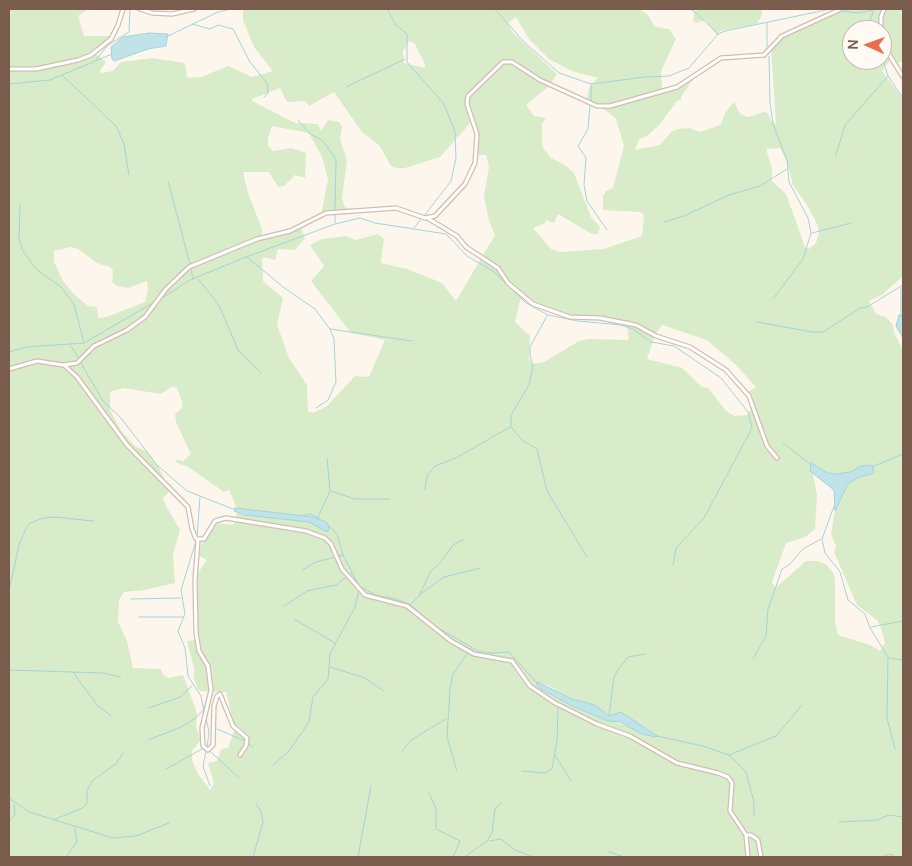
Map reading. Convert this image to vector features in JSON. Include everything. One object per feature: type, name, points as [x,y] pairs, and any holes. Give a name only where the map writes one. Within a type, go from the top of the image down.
[{"type":"street","points":[[9,69],[36,69],[78,60],[91,55],[111,39],[123,9]]},
{"type":"street","points":[[140,9],[152,13],[172,14],[194,9]]},
{"type":"street","points":[[428,218],[438,214],[454,198],[471,175],[475,163],[477,139],[467,104],[468,96],[503,62],[512,62],[540,80],[597,106],[610,106],[677,87],[717,59],[740,55],[764,55],[782,36],[840,9]]},
{"type":"street","points":[[884,9],[881,18],[881,28],[890,56],[903,77]]},
{"type":"street","points":[[9,369],[37,362],[63,365],[77,364],[94,346],[127,330],[140,321],[166,288],[189,267],[257,239],[290,231],[332,212],[396,208],[428,218],[457,236],[466,247],[498,268],[508,283],[533,304],[570,317],[600,318],[636,325],[656,336],[690,347],[726,370],[749,396],[767,446],[777,458]]},
{"type":"street","points":[[63,365],[77,376],[127,446],[188,507],[193,533],[198,540],[195,580],[196,633],[199,651],[208,666],[211,690],[202,728],[203,746],[208,750],[213,745],[214,706],[217,696],[220,694],[233,726],[247,738],[246,746],[240,755]]},
{"type":"street","points":[[198,540],[204,539],[215,521],[226,518],[301,530],[325,538],[331,544],[342,570],[365,595],[407,606],[451,641],[474,654],[512,661],[530,686],[555,703],[597,724],[630,736],[678,763],[718,772],[728,777],[732,783],[730,811],[746,835],[748,857]]},
{"type":"street","points":[[746,835],[754,836],[758,840],[761,857]]},
{"type":"green space","points":[[9,9],[89,9],[78,16],[84,36],[113,36],[91,51],[106,62],[100,71],[101,73],[113,71],[121,62],[152,58],[185,63],[187,77],[190,78],[201,77],[228,66],[252,77],[273,71],[254,47],[243,20],[243,9],[639,9],[648,15],[655,27],[669,29],[676,39],[661,71],[662,90],[669,90],[694,78],[681,97],[682,99],[677,101],[659,125],[647,136],[639,139],[635,150],[660,145],[672,131],[678,129],[690,128],[700,132],[715,127],[721,124],[725,113],[734,102],[741,115],[749,117],[763,112],[768,113],[772,122],[776,124],[771,47],[780,38],[835,9],[903,9],[903,61],[898,63],[893,56],[892,57],[892,20],[842,20],[842,70],[883,70],[903,99],[903,276],[883,294],[869,301],[876,314],[886,317],[893,325],[894,332],[903,351],[903,857],[9,857]],"holes":[[[516,17],[529,39],[549,59],[572,71],[598,78],[590,86],[586,100],[608,112],[616,119],[624,146],[613,188],[606,191],[603,196],[603,210],[641,212],[644,215],[642,236],[604,249],[561,252],[551,249],[533,228],[545,223],[546,220],[554,223],[558,214],[592,234],[598,234],[600,227],[591,217],[574,173],[565,165],[551,158],[542,146],[542,124],[546,118],[534,116],[526,105],[549,86],[557,74],[512,32],[508,23]],[[409,41],[415,44],[425,64],[425,68],[404,63],[403,51]],[[280,88],[287,102],[305,101],[309,106],[334,92],[362,132],[379,145],[391,166],[397,168],[405,168],[440,157],[472,121],[476,135],[475,155],[486,155],[489,167],[484,196],[489,221],[495,235],[456,301],[442,283],[407,269],[381,263],[384,239],[378,234],[356,240],[346,236],[322,239],[310,245],[324,266],[311,281],[351,333],[385,340],[369,377],[355,376],[327,406],[313,413],[308,411],[307,385],[289,358],[277,325],[283,298],[263,281],[262,257],[275,260],[278,249],[295,250],[305,238],[300,225],[262,237],[262,229],[248,193],[243,172],[269,172],[278,187],[284,186],[295,175],[305,178],[306,153],[291,148],[273,151],[268,146],[268,137],[272,126],[309,133],[322,157],[328,179],[321,215],[331,211],[350,210],[345,207],[342,199],[347,160],[340,139],[342,127],[339,122],[328,120],[321,131],[318,124],[295,123],[252,101],[252,99]],[[780,148],[787,162],[793,185],[809,208],[818,226],[819,233],[816,243],[809,249],[805,247],[786,194],[772,181],[772,169],[766,149]],[[71,247],[78,249],[97,263],[110,267],[113,271],[112,282],[117,286],[128,288],[147,281],[148,290],[145,302],[107,317],[98,318],[97,307],[88,306],[74,294],[63,281],[54,262],[54,251]],[[521,297],[574,316],[617,320],[627,327],[629,340],[588,339],[579,341],[544,362],[532,364],[529,358],[530,336],[515,322]],[[662,325],[707,340],[736,365],[756,387],[747,393],[751,409],[747,415],[734,416],[726,411],[708,388],[702,387],[682,368],[647,359],[655,335]],[[173,386],[177,388],[182,402],[182,408],[175,414],[176,422],[191,454],[183,461],[175,459],[177,463],[187,466],[224,492],[229,490],[237,508],[328,525],[315,525],[309,522],[237,513],[233,525],[213,523],[196,554],[207,560],[193,580],[197,590],[196,640],[187,641],[194,668],[194,679],[199,691],[226,692],[235,728],[228,748],[221,749],[217,761],[208,763],[214,783],[210,790],[198,774],[192,760],[192,751],[201,740],[196,727],[197,713],[183,675],[168,678],[163,675],[161,669],[133,668],[127,641],[118,622],[119,600],[124,592],[145,590],[175,583],[173,555],[180,530],[165,504],[163,498],[169,492],[169,488],[159,468],[148,452],[135,446],[122,432],[110,410],[110,392],[123,388],[161,394]],[[811,463],[828,473],[874,473],[857,478],[848,484],[835,511],[831,534],[836,546],[834,552],[857,605],[878,621],[881,628],[885,643],[880,651],[870,645],[838,635],[835,622],[834,574],[827,565],[817,561],[806,561],[779,585],[775,587],[772,582],[786,543],[805,537],[815,529],[817,495],[813,474],[809,468]],[[536,684],[548,685],[572,699],[595,705],[609,716],[617,713],[623,714],[636,724],[648,729],[656,737],[572,706],[547,693]]]},
{"type":"green space","points":[[699,9],[762,9],[762,15],[757,24],[720,31],[717,35],[705,20],[696,23],[693,21],[694,12]]},
{"type":"water","points":[[149,33],[168,34],[166,46],[148,49],[114,61],[112,59],[111,47],[123,37]]},
{"type":"water","points":[[899,315],[903,316],[903,338],[896,326]]},
{"type":"water","points":[[811,463],[828,473],[835,474],[851,472],[860,466],[872,465],[874,473],[857,478],[848,484],[835,511],[834,490],[810,471]]},
{"type":"water","points":[[235,508],[313,517],[328,524],[329,529],[327,532],[309,522],[245,515],[234,511]]},
{"type":"water","points":[[538,682],[572,699],[595,705],[609,716],[621,712],[657,736],[642,734],[620,722],[608,721],[572,706],[541,689],[536,684]]},
{"type":"waterway","points":[[96,60],[107,46],[129,32],[130,9]]},
{"type":"waterway","points":[[166,37],[218,12],[231,9]]},
{"type":"waterway","points":[[387,9],[396,25],[407,34],[407,62],[444,104],[455,132],[456,158],[451,181],[424,216]]},
{"type":"waterway","points":[[495,9],[523,41],[559,73],[591,84],[669,76],[689,68],[718,34],[725,31],[831,9]]},
{"type":"waterway","points":[[689,9],[694,11],[718,34]]},
{"type":"waterway","points":[[870,20],[874,9]]},
{"type":"waterway","points":[[842,11],[859,13],[873,10]]},
{"type":"waterway","points":[[767,23],[767,49]]},
{"type":"waterway","points":[[192,24],[210,29],[218,25],[233,29],[250,62],[267,83],[268,93],[264,97]]},
{"type":"waterway","points":[[9,84],[50,80],[112,54]]},
{"type":"waterway","points":[[769,56],[770,103],[773,124],[787,160],[789,182],[808,218],[811,233],[803,259],[773,299]]},
{"type":"waterway","points":[[346,87],[405,59]]},
{"type":"waterway","points":[[886,70],[903,98]]},
{"type":"waterway","points":[[63,76],[116,126],[124,144],[129,175]]},
{"type":"waterway","points":[[836,155],[845,125],[888,76]]},
{"type":"waterway","points":[[591,85],[591,100]]},
{"type":"waterway","points":[[590,105],[588,129],[578,146],[586,158],[584,185],[587,201],[607,230]]},
{"type":"waterway","points":[[298,120],[310,134],[322,140],[336,159],[335,209]]},
{"type":"waterway","points":[[664,222],[684,216],[729,195],[760,186],[787,169]]},
{"type":"waterway","points":[[168,181],[190,264]]},
{"type":"waterway","points":[[20,205],[19,240],[23,251],[36,269],[61,287],[74,304],[84,343]]},
{"type":"waterway","points":[[335,214],[335,223]]},
{"type":"waterway","points":[[162,298],[190,280],[246,257],[335,224],[360,218],[375,223],[446,234],[467,256],[493,271],[526,303],[548,315],[578,321],[621,325],[633,329],[651,342],[674,346],[721,378],[748,412],[752,428],[704,518],[676,548],[673,565]]},
{"type":"waterway","points":[[414,228],[421,219]]},
{"type":"waterway","points":[[812,233],[851,223]]},
{"type":"waterway","points":[[247,257],[283,287],[315,309],[330,329],[334,339],[336,382],[328,400],[316,408]]},
{"type":"waterway","points":[[191,269],[193,279]]},
{"type":"waterway","points":[[198,279],[219,305],[238,350],[261,373]]},
{"type":"waterway","points":[[757,322],[812,332],[823,332],[860,308],[867,307],[903,285]]},
{"type":"waterway","points":[[901,288],[901,316]]},
{"type":"waterway","points":[[9,352],[26,347],[84,343],[153,303]]},
{"type":"waterway","points":[[547,316],[530,347],[533,366],[529,385],[511,415],[511,427],[522,440],[537,449],[547,491],[587,557]]},
{"type":"waterway","points":[[330,329],[412,341]]},
{"type":"waterway","points":[[71,346],[79,359]]},
{"type":"waterway","points":[[81,363],[103,401],[121,418],[157,465],[187,491],[233,509]]},
{"type":"waterway","points":[[425,490],[427,476],[435,466],[456,458],[510,427]]},
{"type":"waterway","points":[[783,443],[811,465]]},
{"type":"waterway","points":[[872,467],[903,454]]},
{"type":"waterway","points":[[318,517],[330,491],[327,458]]},
{"type":"waterway","points":[[331,491],[355,499],[390,499]]},
{"type":"waterway","points":[[197,537],[200,497]]},
{"type":"waterway","points":[[834,506],[822,539],[825,553],[840,572],[848,600],[865,614],[870,628],[888,657],[887,718],[895,749]]},
{"type":"waterway","points":[[301,516],[311,514],[319,518]]},
{"type":"waterway","points":[[9,591],[19,545],[30,523],[43,518],[55,517],[93,521]]},
{"type":"waterway","points":[[328,525],[337,534],[343,555],[359,586],[378,596],[393,598],[411,605],[430,622]]},
{"type":"waterway","points":[[753,659],[766,636],[768,609],[782,569],[789,565],[803,549],[821,539]]},
{"type":"waterway","points":[[411,604],[419,596],[431,571],[441,562],[453,545],[463,540]]},
{"type":"waterway","points":[[196,541],[181,590],[185,614],[178,631],[185,648],[188,676],[201,696],[204,711]]},
{"type":"waterway","points":[[302,570],[316,562],[343,555]]},
{"type":"waterway","points":[[419,595],[444,577],[481,568]]},
{"type":"waterway","points":[[284,606],[307,591],[336,585],[352,573]]},
{"type":"waterway","points":[[273,765],[289,751],[309,722],[313,697],[328,679],[330,654],[355,607],[359,589]]},
{"type":"waterway","points":[[131,599],[180,598]]},
{"type":"waterway","points":[[139,617],[183,617]]},
{"type":"waterway","points":[[294,619],[335,643]]},
{"type":"waterway","points":[[871,627],[903,621]]},
{"type":"waterway","points":[[433,625],[478,651],[492,653],[509,652],[537,683]]},
{"type":"waterway","points":[[457,771],[447,737],[450,689],[453,674],[471,648]]},
{"type":"waterway","points":[[609,716],[614,677],[618,670],[628,657],[645,654]]},
{"type":"waterway","points":[[889,658],[903,660]]},
{"type":"waterway","points":[[330,667],[365,678],[384,691]]},
{"type":"waterway","points":[[9,670],[103,673],[120,677]]},
{"type":"waterway","points":[[73,672],[97,705],[111,716]]},
{"type":"waterway","points":[[149,708],[180,697],[192,686]]},
{"type":"waterway","points":[[729,755],[776,736],[802,705]]},
{"type":"waterway","points":[[522,771],[545,773],[552,769],[557,740],[558,707]]},
{"type":"waterway","points":[[148,740],[179,728],[196,718],[203,710]]},
{"type":"waterway","points":[[206,718],[209,732],[207,748]]},
{"type":"waterway","points":[[402,751],[411,740],[446,719]]},
{"type":"waterway","points":[[217,729],[245,741]]},
{"type":"waterway","points":[[657,736],[703,746],[729,755],[746,772],[754,802],[754,816]]},
{"type":"waterway","points":[[249,744],[253,747]]},
{"type":"waterway","points":[[166,769],[202,749]]},
{"type":"waterway","points":[[206,752],[203,766],[210,786]]},
{"type":"waterway","points":[[211,752],[239,778]]},
{"type":"waterway","points":[[53,820],[83,808],[87,803],[87,791],[92,781],[116,764],[123,753]]},
{"type":"waterway","points":[[555,755],[571,781]]},
{"type":"waterway","points":[[358,857],[371,786]]},
{"type":"waterway","points":[[429,793],[436,809],[436,829],[460,841],[453,857]]},
{"type":"waterway","points":[[9,798],[29,812],[113,838],[136,836],[169,823]]},
{"type":"waterway","points":[[464,857],[487,841],[492,833],[495,809],[502,802]]},
{"type":"waterway","points":[[253,857],[263,822],[261,812],[256,804]]},
{"type":"waterway","points":[[9,821],[15,815],[14,805]]},
{"type":"waterway","points":[[839,822],[877,820],[889,815],[903,817]]},
{"type":"waterway","points":[[66,857],[77,842],[75,828]]},
{"type":"waterway","points":[[489,841],[501,839],[515,850],[534,857]]},
{"type":"waterway","points":[[609,852],[624,857]]}]
